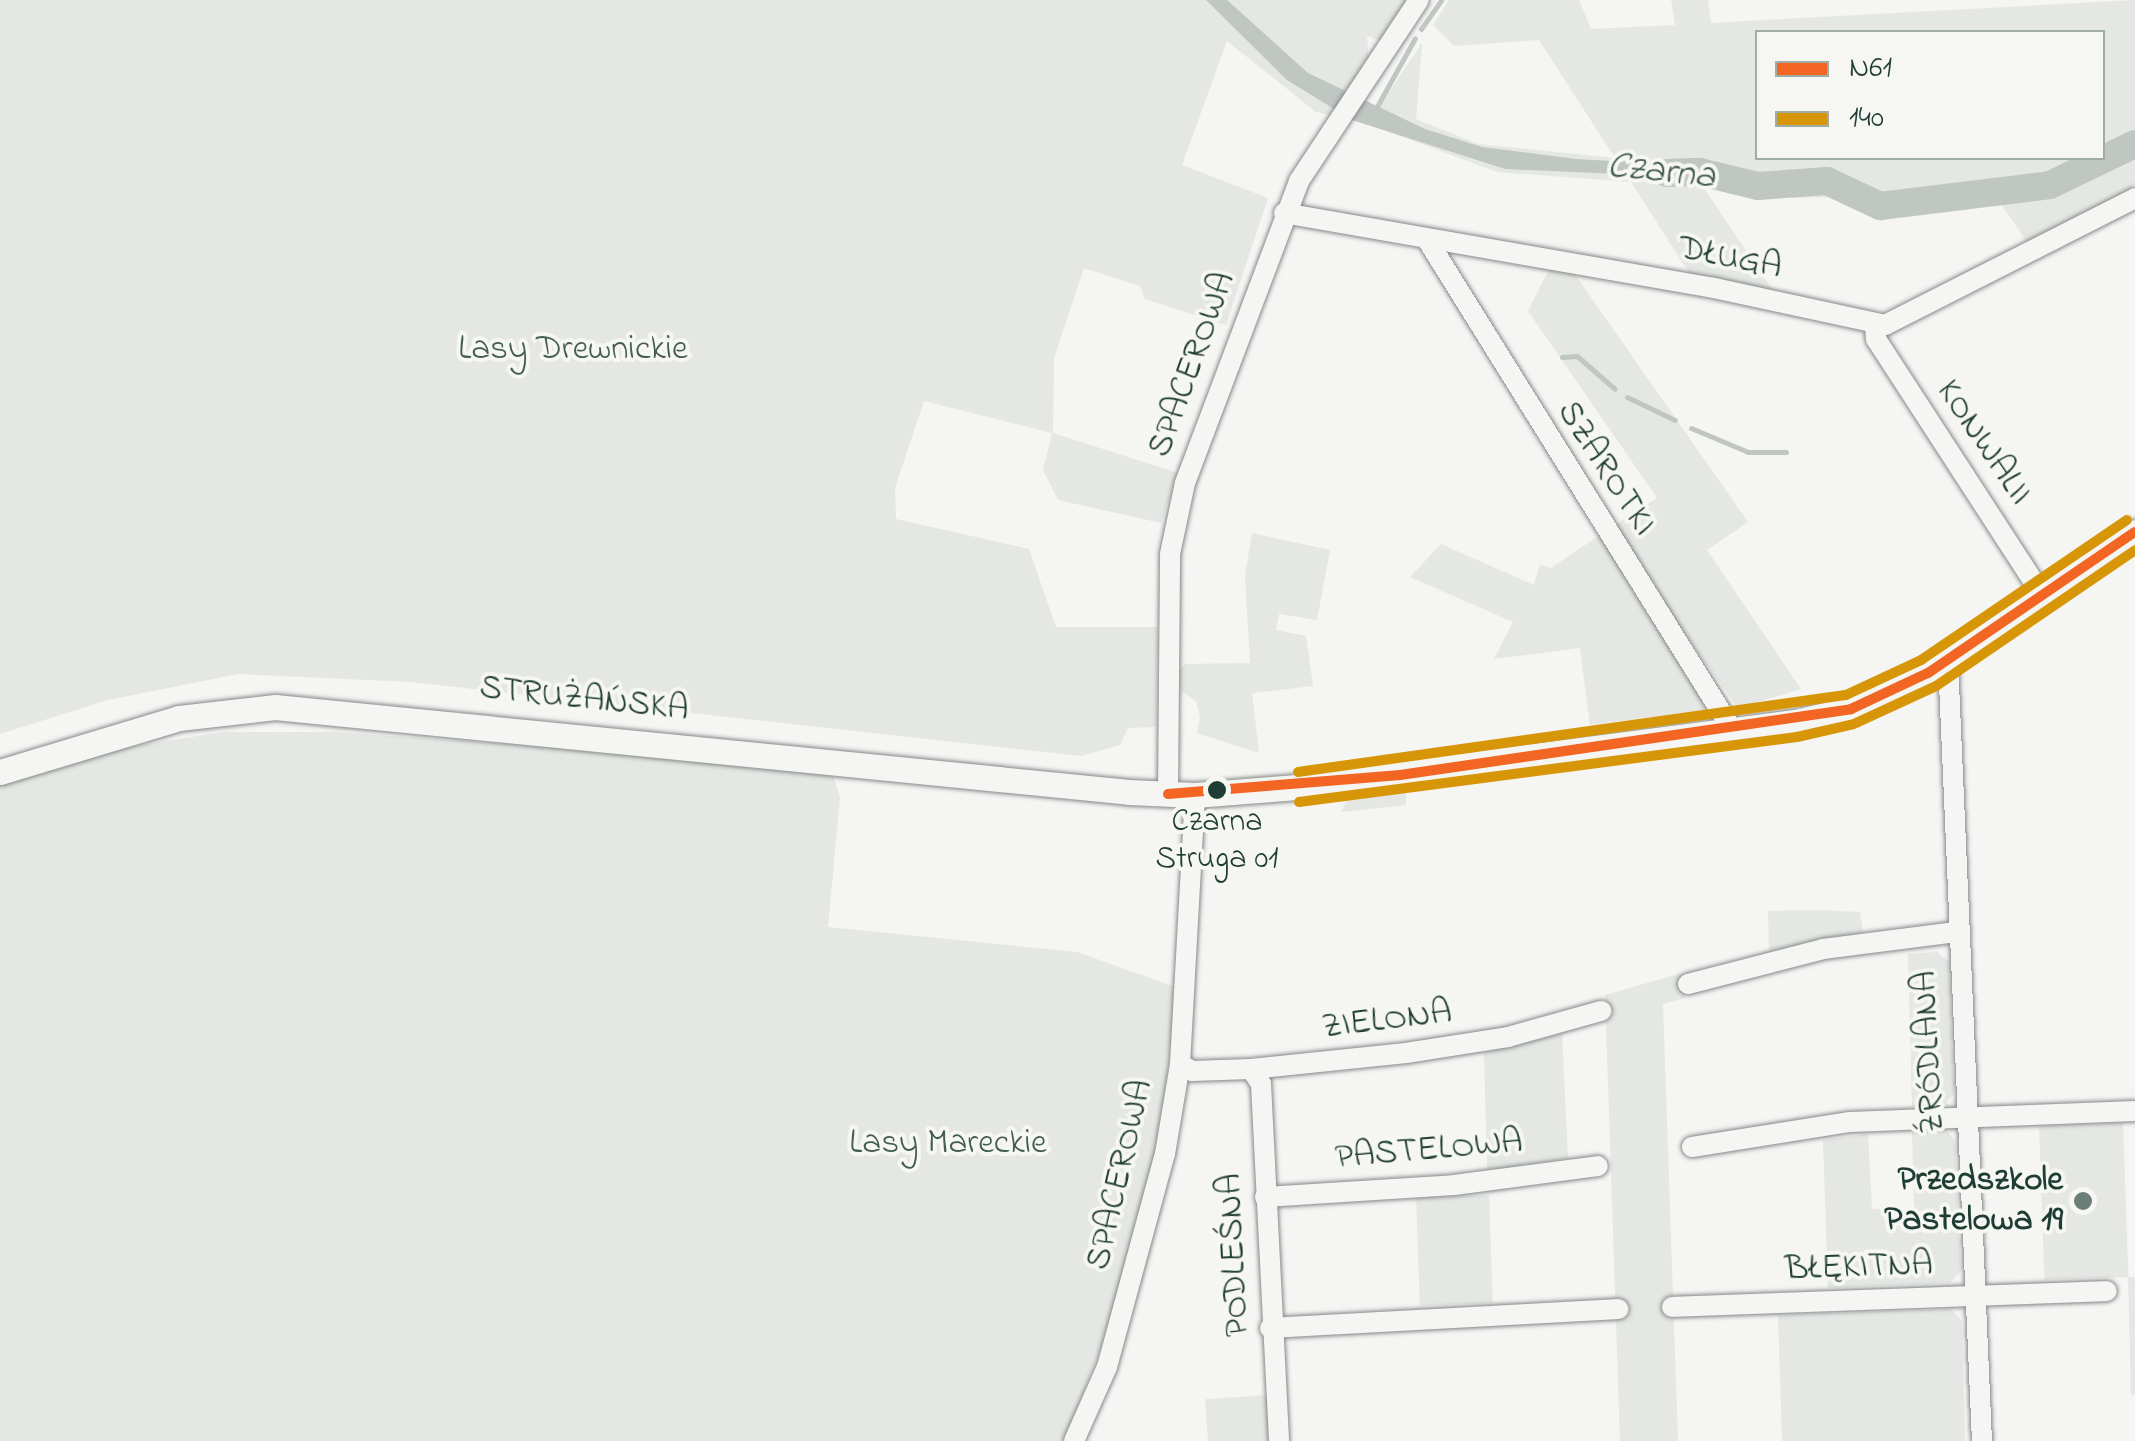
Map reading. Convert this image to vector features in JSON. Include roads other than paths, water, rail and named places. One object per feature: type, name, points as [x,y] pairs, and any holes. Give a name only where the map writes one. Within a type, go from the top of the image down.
[{"type":"main road","name":"STRUŻAŃSKA","points":[[0,772],[179,718],[276,707],[1195,795],[1732,731],[1851,709],[1897,692],[2135,532]]},
{"type":"street","name":"SPACEROWA","points":[[1168,794],[1172,533],[1284,214],[1338,122],[1420,0]]},
{"type":"street","points":[[1874,325],[1912,315],[2135,198]]},
{"type":"street","name":"DŁUGA","points":[[1284,214],[1714,288],[1874,325]]},
{"type":"street","name":"SZAROTKI","points":[[1428,241],[1732,731]]},
{"type":"street","name":"KONWALII","points":[[1874,325],[1876,339],[2042,595]]},
{"type":"street","name":"ŹRÓDLANA","points":[[1948,660],[1956,932],[1982,1441]]},
{"type":"street","name":"SPACEROWA","points":[[1074,1441],[1112,1350],[1165,1154],[1180,1064],[1195,795]]},
{"type":"street","points":[[1688,984],[1823,949],[1956,932]]},
{"type":"street","name":"ZIELONA","points":[[1180,1064],[1192,1071],[1252,1069],[1508,1037],[1601,1011]]},
{"type":"street","name":"PODLEŚNA","points":[[1252,1069],[1261,1084],[1270,1328],[1279,1441]]},
{"type":"street","points":[[1692,1147],[1850,1122],[2135,1111]]},
{"type":"street","name":"PASTELOWA","points":[[1265,1197],[1454,1186],[1598,1166]]},
{"type":"street","name":"BŁĘKITNA","points":[[1672,1306],[2108,1290]]},
{"type":"street","points":[[1270,1328],[1618,1309]]},
{"type":"water","points":[[1206,0],[1227,0],[1308,73],[1425,129],[1482,147],[1576,159],[1703,166],[1706,178],[1505,169],[1352,120],[1287,80]]},
{"type":"waterway","points":[[1421,29],[1441,0]]},
{"type":"waterway","points":[[1375,110],[1415,38]]},
{"type":"waterway","name":"Czarna","points":[[2105,158],[2135,144]]},
{"type":"waterway","name":"Czarna","points":[[1667,173],[1700,172],[1758,186],[1827,181],[1880,206],[2050,185],[2102,160]]},
{"type":"waterway","points":[[1562,357],[1577,356],[1615,389]]},
{"type":"waterway","points":[[1627,397],[1675,420]]},
{"type":"waterway","points":[[1691,428],[1748,452],[1786,452]]},
{"type":"place","name":"Czarna Struga 01","points":[[1217,790]]},
{"type":"place","name":"Przedszkole Pastelowa 19","points":[[2083,1201]]},
{"type":"park label","name":"Lasy Drewnickie","points":[[573,350]]},
{"type":"park label","name":"Lasy Mareckie","points":[[948,1144]]}]
